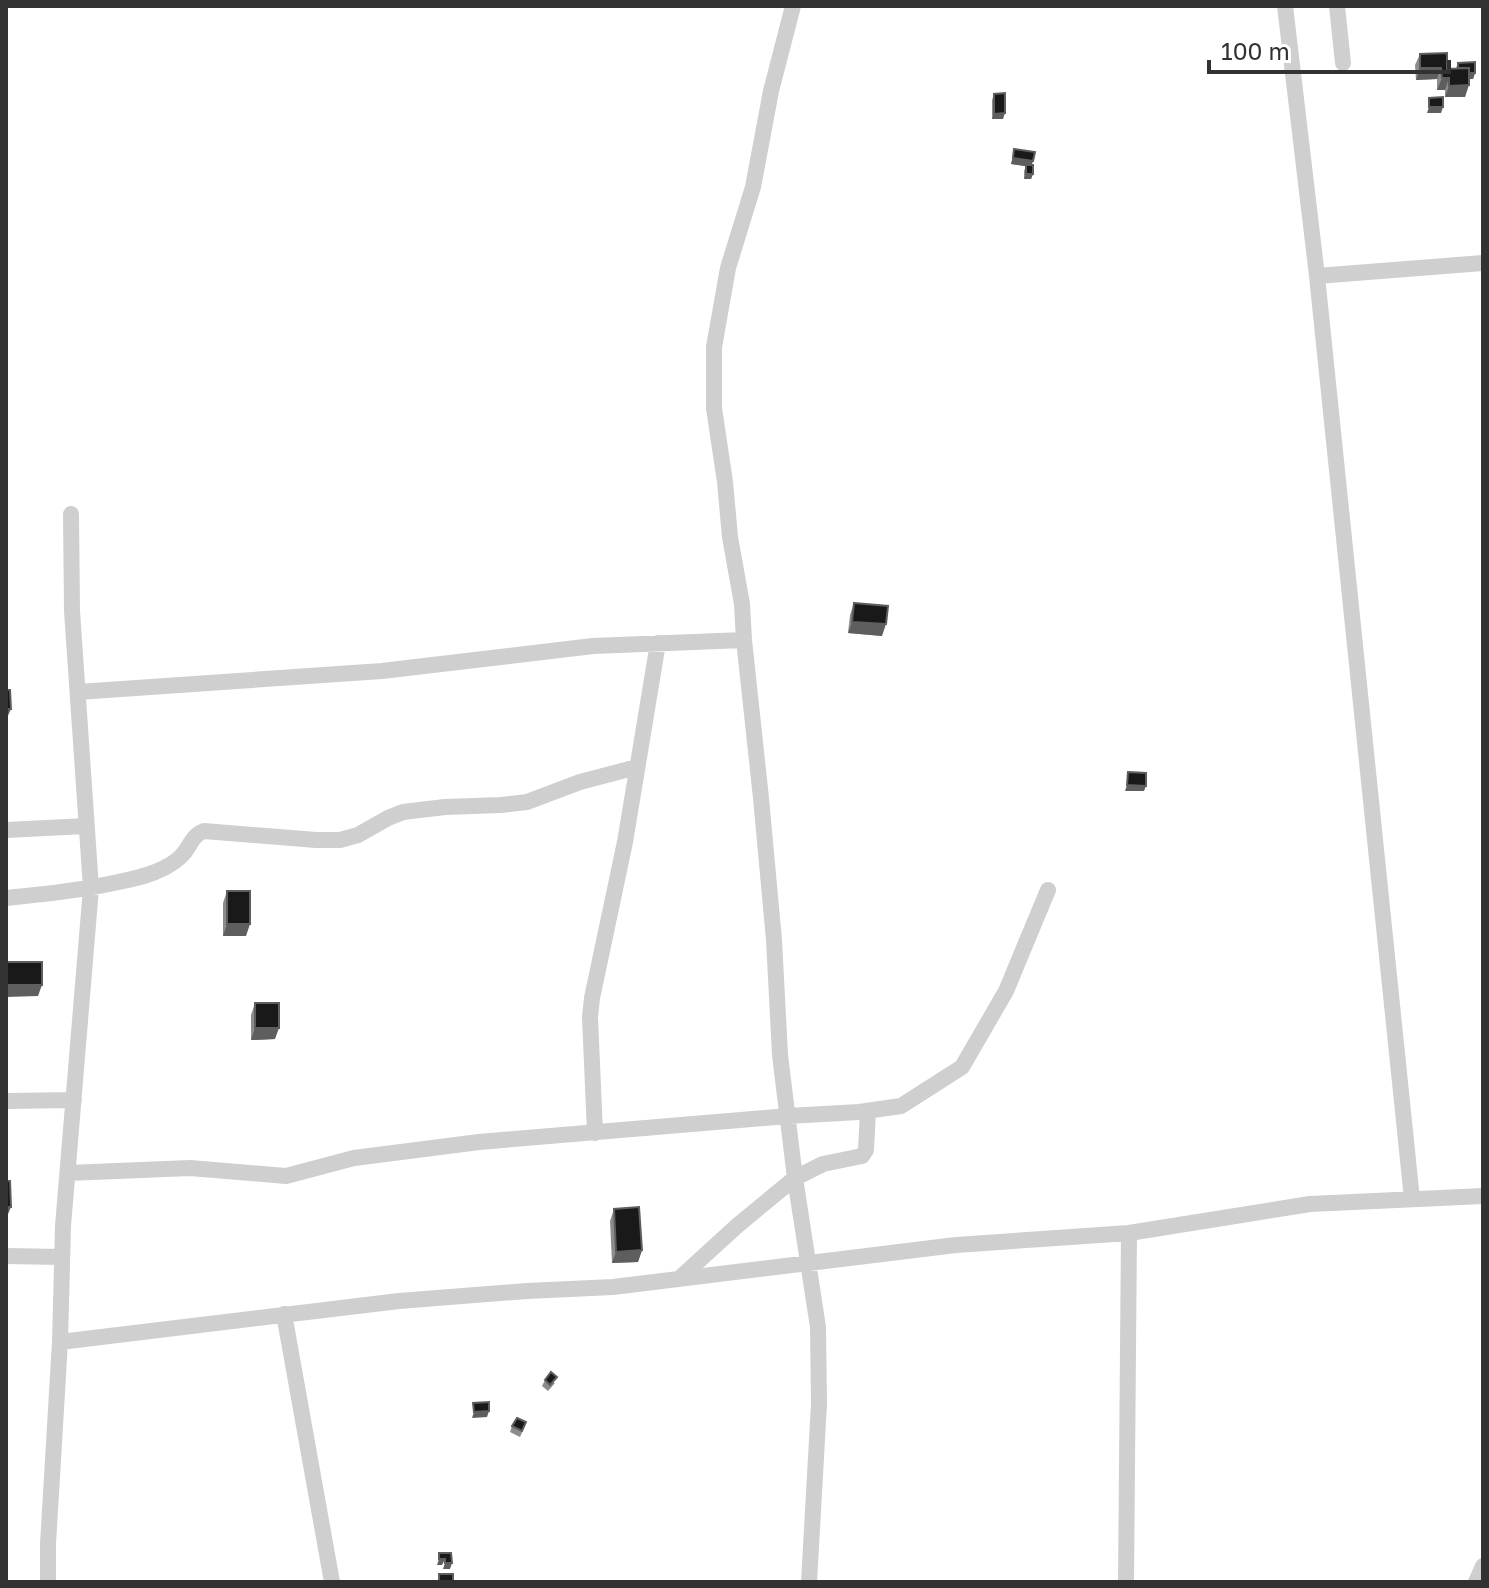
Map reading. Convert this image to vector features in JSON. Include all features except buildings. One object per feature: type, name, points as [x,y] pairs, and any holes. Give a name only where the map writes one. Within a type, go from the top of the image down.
[{"type":"street","points":[[793,6],[771,91],[753,187],[728,268],[714,347],[714,408],[730,537],[742,604],[774,940],[780,1055],[818,1327],[819,1404],[809,1582]]},
{"type":"street","points":[[1285,6],[1317,276],[1412,1199]]},
{"type":"street","points":[[1337,6],[1343,63]]},
{"type":"street","points":[[1317,276],[1483,263]]},
{"type":"street","points":[[48,1582],[62,1257],[91,888],[72,611],[71,514]]},
{"type":"street","points":[[78,692],[382,671],[593,646],[744,640]]},
{"type":"street","points":[[595,1133],[590,1017],[592,998],[625,842],[658,643]]},
{"type":"street","points":[[6,898],[91,888],[141,877],[176,861],[194,836],[204,831],[340,840],[358,835],[403,812],[527,802],[580,782],[637,767]]},
{"type":"street","points":[[6,830],[86,826]]},
{"type":"street","points":[[68,1173],[190,1168],[286,1176],[354,1158],[479,1142],[901,1106],[962,1067],[1006,991],[1048,890]]},
{"type":"street","points":[[6,1101],[74,1100]]},
{"type":"street","points":[[679,1278],[795,1178],[823,1164],[862,1156],[866,1150],[868,1111]]},
{"type":"street","points":[[60,1342],[450,1296],[613,1287],[956,1245],[1129,1233],[1310,1204],[1483,1196]]},
{"type":"street","points":[[1126,1582],[1129,1233]]},
{"type":"street","points":[[6,1256],[62,1257]]},
{"type":"street","points":[[284,1314],[332,1582]]},
{"type":"street","points":[[1476,1582],[1483,1566]]}]
